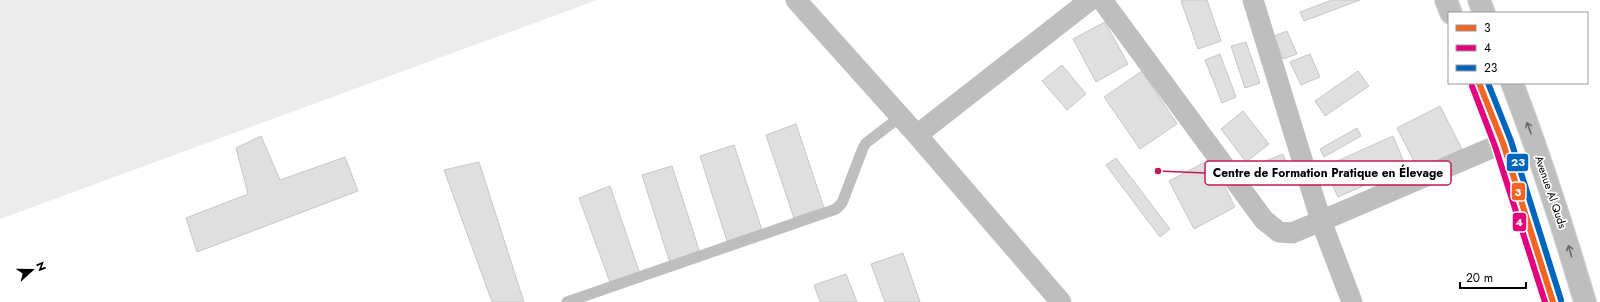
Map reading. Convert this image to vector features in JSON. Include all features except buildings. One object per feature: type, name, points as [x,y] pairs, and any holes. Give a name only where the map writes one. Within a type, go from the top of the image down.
[{"type":"main road","points":[[1446,0],[1451,12]]},
{"type":"main road","points":[[1479,0],[1484,12]]},
{"type":"main road","points":[[1479,84],[1503,143],[1553,302]]},
{"type":"main road","name":"Avenue Al Quds","points":[[1512,84],[1530,130],[1568,242],[1585,302]]},
{"type":"street","points":[[796,0],[917,135],[1061,302]]},
{"type":"street","points":[[917,135],[1090,0]]},
{"type":"street","points":[[1102,0],[1264,220],[1279,232],[1292,232],[1321,221],[1503,143]]},
{"type":"street","points":[[1253,0],[1321,221],[1352,302]]},
{"type":"lane","points":[[567,302],[836,209],[842,203],[866,143],[900,116]]},
{"type":"shaded area","points":[[0,0],[597,0],[0,219]]},
{"type":"transit line","name":"3","points":[[1479,84],[1503,143],[1553,302]]},
{"type":"transit line","name":"23","points":[[1488,84],[1511,141],[1561,300]]},
{"type":"transit line","name":"4","points":[[1472,86],[1495,146],[1545,302]]},
{"type":"place","name":"Centre de Formation Pratique en Élevage","points":[[1158,171]]}]
